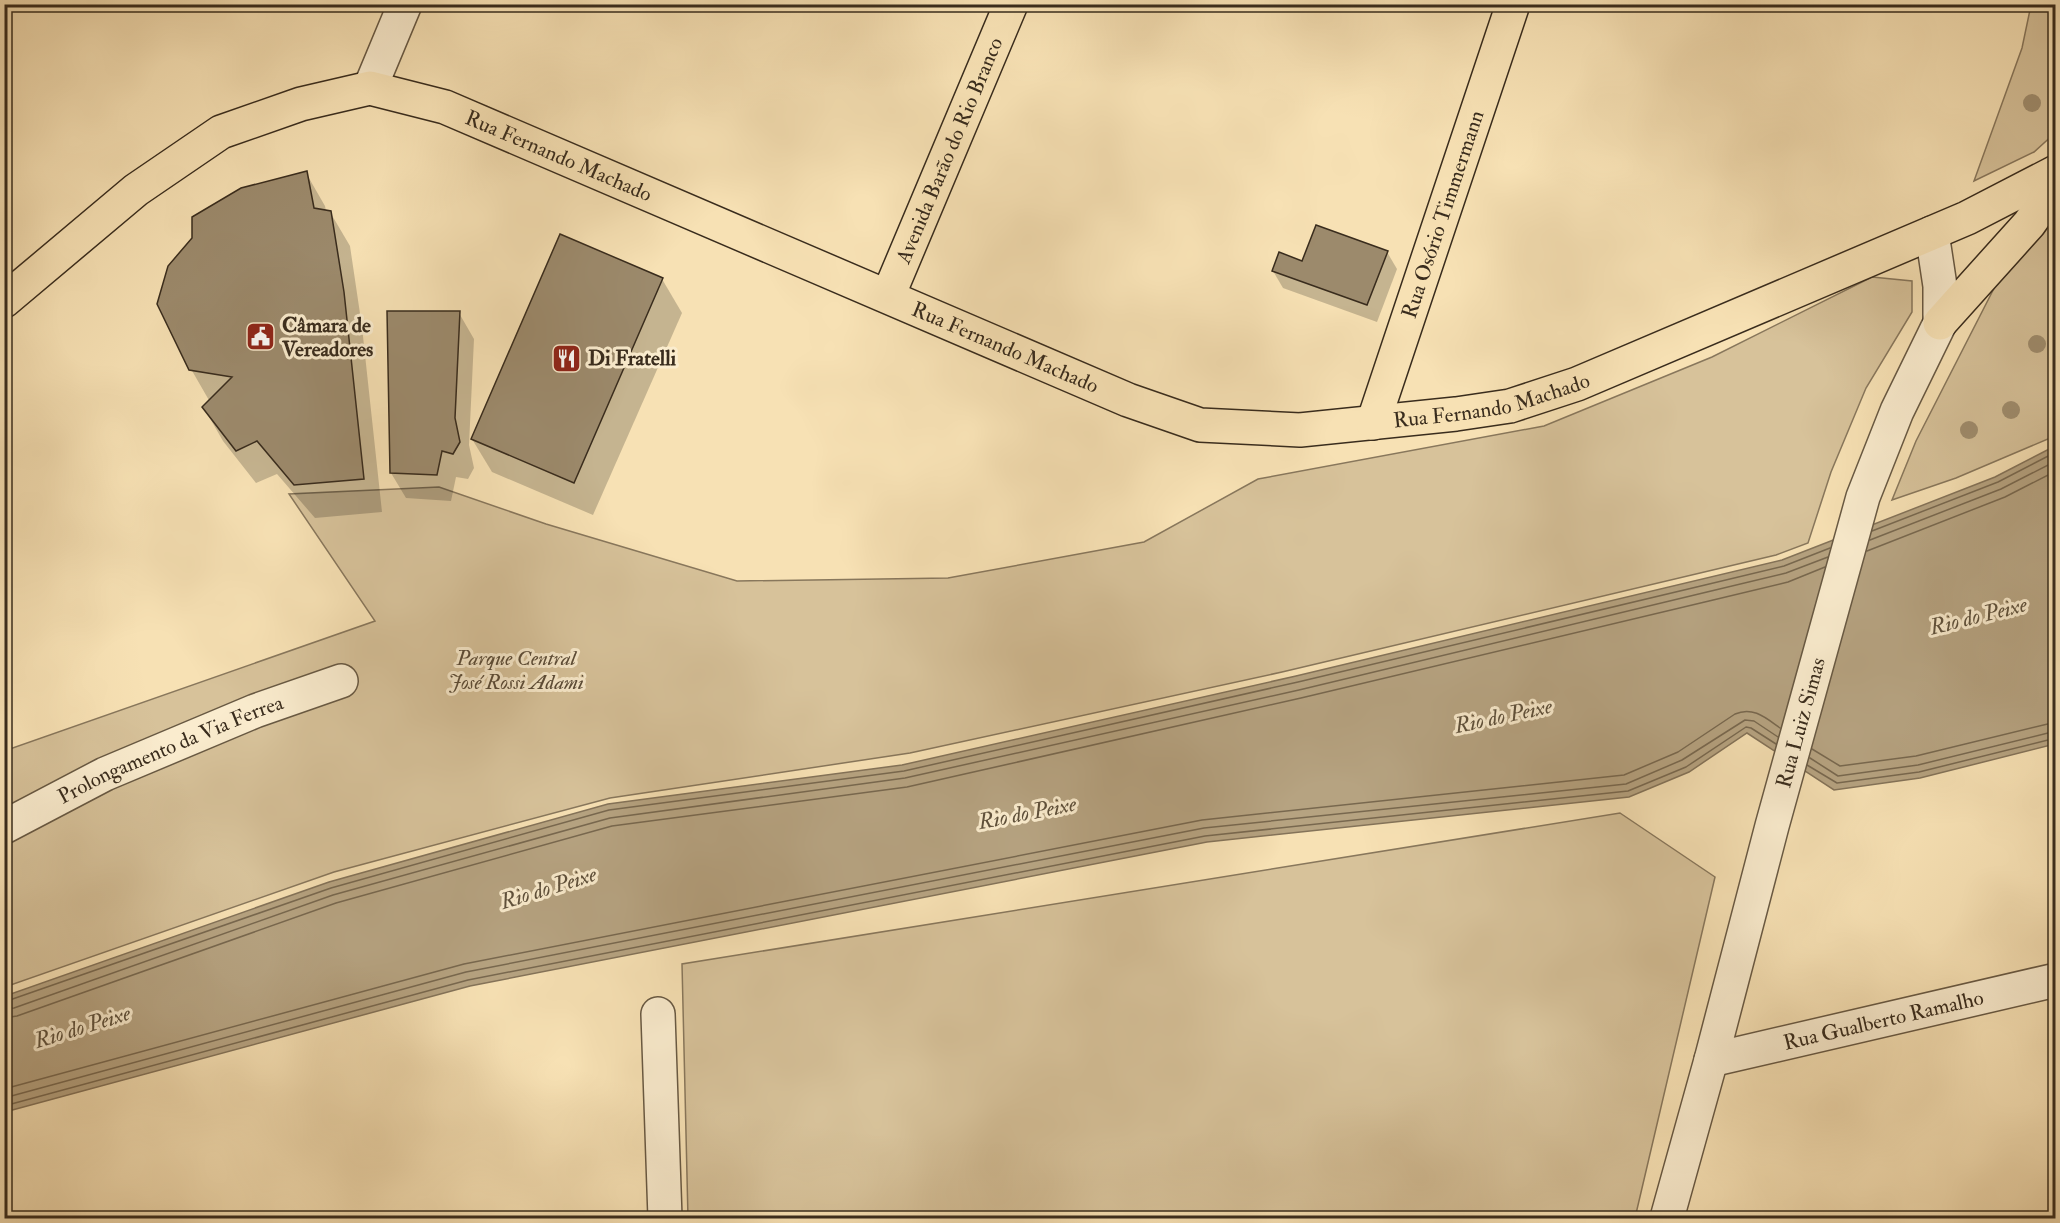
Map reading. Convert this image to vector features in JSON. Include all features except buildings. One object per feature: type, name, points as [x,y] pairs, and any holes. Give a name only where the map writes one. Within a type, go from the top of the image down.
[{"type":"main road","name":"Avenida Barão do Rio Branco","points":[[888,296],[1011,4]]},
{"type":"main road","name":"Rua Osório Timmermann","points":[[1373,423],[1513,4]]},
{"type":"main road","name":"Rua Fernando Machado","points":[[4,300],[136,190],[221,132],[301,104],[370,88],[445,107],[1128,400],[1200,425],[1300,430],[1456,414],[1510,406],[1577,384],[1967,218],[2055,172]]},
{"type":"main road","points":[[1940,323],[2029,224],[2055,186]]},
{"type":"street","points":[[370,88],[405,4]]},
{"type":"street","name":"Rua Luiz Simas","points":[[1667,1218],[1863,497],[1897,411],[1940,323],[1940,286],[1932,233]]},
{"type":"street","name":"Prolongamento da Via Ferrea","points":[[4,827],[105,774],[255,711],[341,681]]},
{"type":"street","name":"Rua Gualberto Ramalho","points":[[1711,1060],[2055,980]]},
{"type":"street","points":[[658,1014],[665,1218]]},
{"type":"green space","points":[[2031,5],[2055,5],[2055,133],[2034,152],[1974,181],[2022,48]]},
{"type":"green space","points":[[2055,215],[2055,436],[1956,478],[1892,500],[1916,441],[2007,263]]},
{"type":"green space","name":"Parque Central José Rossi Adami","points":[[1872,277],[1912,281],[1912,312],[1866,388],[1831,472],[1808,543],[1776,555],[1282,672],[910,753],[610,798],[334,872],[5,987],[4,751],[375,621],[289,494],[439,487],[546,524],[737,581],[948,578],[1144,542],[1258,479],[1544,426],[1712,357]]},
{"type":"green space","points":[[1620,813],[1715,877],[1635,1218],[688,1218],[682,964]]},
{"type":"water","name":"Rio do Peixe","points":[[2055,446],[2055,744],[1920,778],[1834,790],[1747,733],[1689,772],[1629,797],[1207,842],[470,986],[5,1112],[5,996],[329,882],[608,804],[902,765],[1296,676],[1782,560],[1995,477]]},
{"type":"place","name":"Câmara de Vereadores","points":[[261,337]]},
{"type":"place","name":"Di Fratelli","points":[[567,358]]}]
